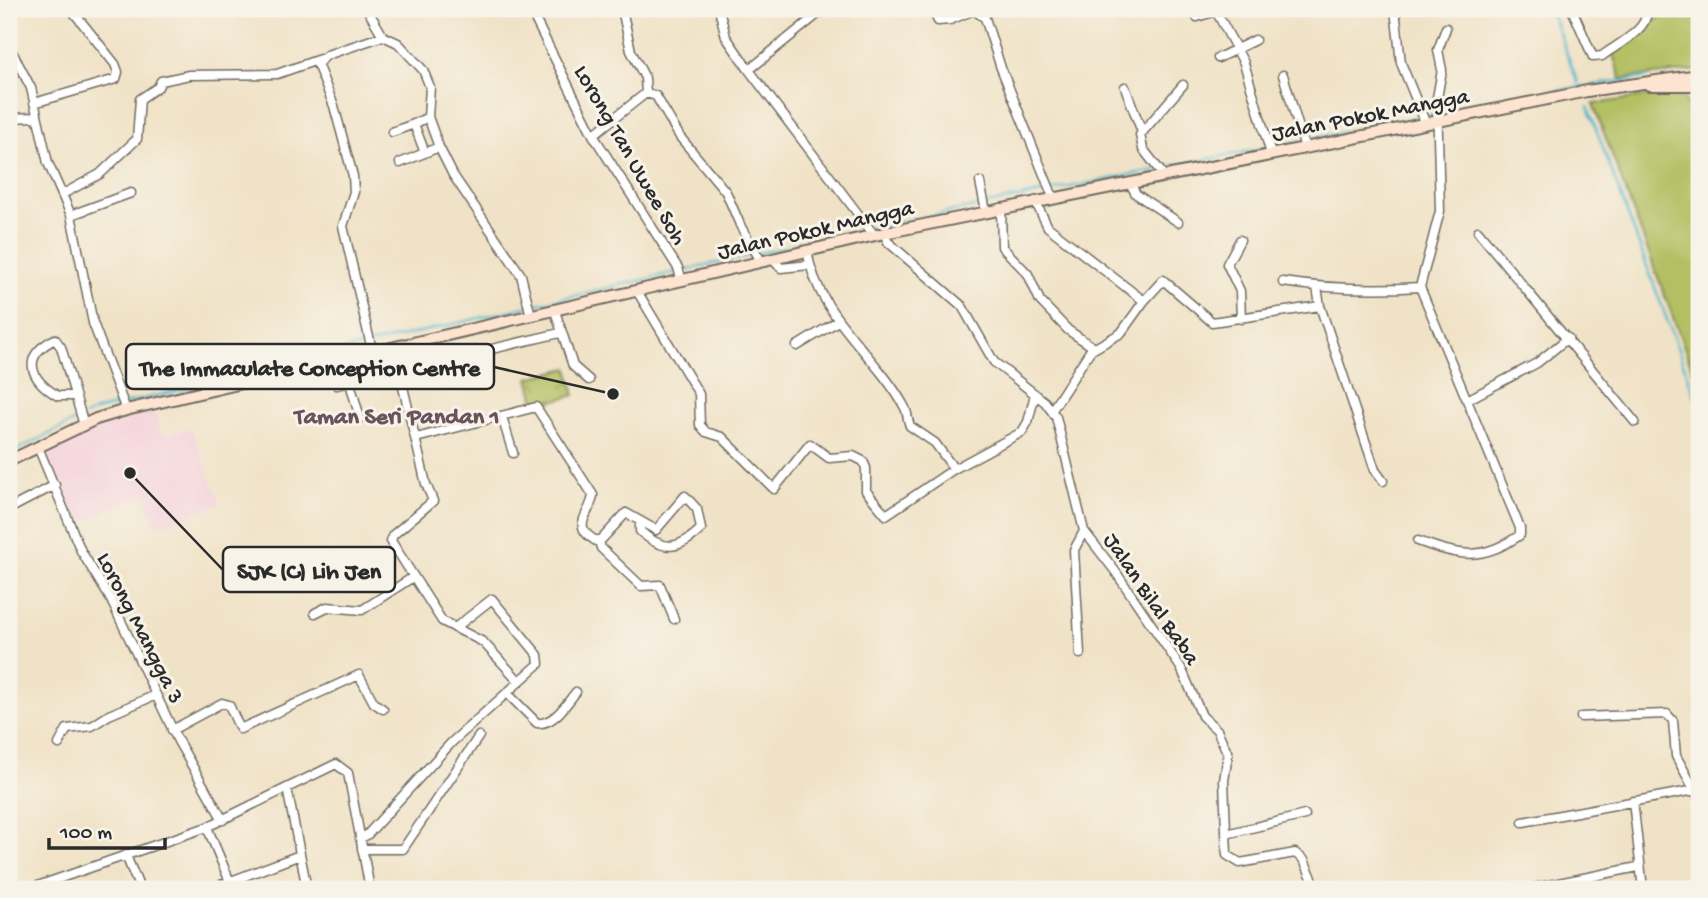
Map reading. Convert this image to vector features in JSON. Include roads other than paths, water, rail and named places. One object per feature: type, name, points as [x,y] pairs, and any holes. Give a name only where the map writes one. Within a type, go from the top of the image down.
[{"type":"main road","name":"Jalan Pokok Mangga","points":[[9,461],[82,420],[124,406],[372,348],[394,349],[530,310],[555,311],[637,291],[680,275],[807,250],[985,206],[1001,208],[1035,201],[1052,192],[1130,183],[1303,143],[1587,90],[1643,84],[1668,77],[1699,84]]},
{"type":"street","points":[[34,103],[116,79],[118,72],[115,64],[71,9]]},
{"type":"street","points":[[367,9],[383,36],[398,43],[423,70],[430,87],[428,117],[439,147],[453,175],[521,275],[530,310]]},
{"type":"street","name":"Lorong Tan Uwee Soh","points":[[530,9],[593,135],[680,275]]},
{"type":"street","points":[[622,9],[631,51],[645,78],[646,93]]},
{"type":"street","name":"Jalan Bilal Baba","points":[[719,9],[726,37],[748,70],[864,222],[962,306],[994,362],[1052,410],[1059,425],[1084,531],[1181,668],[1202,716],[1217,730],[1228,754],[1224,781],[1227,855],[1240,863],[1290,853],[1304,860],[1317,889]]},
{"type":"street","points":[[748,70],[824,9]]},
{"type":"street","points":[[932,9],[938,21],[950,20],[974,10],[985,18],[1005,78],[1052,192]]},
{"type":"street","points":[[1395,9],[1401,63],[1425,122]]},
{"type":"street","points":[[1572,9],[1593,57],[1602,55],[1644,25],[1646,9]]},
{"type":"street","points":[[1197,18],[1216,11],[1244,62],[1271,152]]},
{"type":"street","points":[[1418,541],[1469,556],[1520,535],[1519,523],[1469,399],[1420,287],[1440,211],[1437,104],[1442,70],[1438,50],[1446,28]]},
{"type":"street","points":[[63,194],[100,174],[137,139],[140,99],[161,81],[174,76],[190,75],[277,74],[383,36]]},
{"type":"street","points":[[1218,58],[1255,40]]},
{"type":"street","points":[[9,46],[19,62],[34,103],[48,163],[71,215],[93,323],[124,406]]},
{"type":"street","points":[[320,59],[317,64],[334,106],[353,176],[354,192],[343,226],[372,348]]},
{"type":"street","points":[[1283,75],[1303,143]]},
{"type":"street","points":[[1163,175],[1140,142],[1142,132],[1183,85]]},
{"type":"street","points":[[1125,87],[1142,132]]},
{"type":"street","points":[[593,135],[646,93]]},
{"type":"street","points":[[646,93],[656,96],[687,144],[726,192],[741,226],[763,257],[782,268],[809,265]]},
{"type":"street","points":[[9,118],[37,117]]},
{"type":"street","points":[[392,132],[428,117]]},
{"type":"street","points":[[414,124],[425,153]]},
{"type":"street","points":[[400,163],[439,147]]},
{"type":"street","points":[[980,182],[985,206]]},
{"type":"street","points":[[1130,183],[1136,194],[1178,222]]},
{"type":"street","points":[[71,215],[131,193]]},
{"type":"street","points":[[1035,201],[1048,227],[1144,300]]},
{"type":"street","points":[[1001,208],[1002,247],[1028,274],[1040,301],[1068,330],[1093,347]]},
{"type":"street","points":[[1478,231],[1635,422]]},
{"type":"street","points":[[1240,240],[1227,264],[1240,291],[1241,319]]},
{"type":"street","points":[[807,250],[809,265],[838,321],[904,405],[910,426],[935,443],[954,469]]},
{"type":"street","points":[[1052,410],[1093,347],[1121,333],[1144,300],[1163,280],[1208,321],[1241,319],[1320,306]]},
{"type":"street","points":[[1283,282],[1317,287],[1378,290],[1420,287]]},
{"type":"street","points":[[1317,287],[1320,306],[1375,470],[1383,481]]},
{"type":"street","points":[[637,291],[699,394],[700,425],[706,432],[722,437],[775,489],[810,444],[829,458],[853,456],[863,461],[866,468],[866,491],[886,515],[954,469],[1021,432],[1028,422],[1035,394]]},
{"type":"street","points":[[555,311],[573,366],[589,380]]},
{"type":"street","points":[[797,346],[838,321]]},
{"type":"street","points":[[337,385],[560,332]]},
{"type":"street","points":[[1469,399],[1537,363],[1568,338]]},
{"type":"street","points":[[75,396],[58,396],[35,374],[33,361],[40,347],[55,339],[58,342],[75,396],[82,420]]},
{"type":"street","points":[[394,349],[433,501],[391,538],[442,621],[483,642],[519,681]]},
{"type":"street","points":[[350,383],[360,418]]},
{"type":"street","points":[[415,438],[536,407],[575,473],[590,490],[592,502],[583,517],[582,526],[590,538],[599,541]]},
{"type":"street","points":[[502,417],[513,453]]},
{"type":"street","name":"Lorong Mangga 3","points":[[38,447],[81,551],[111,600],[172,730],[223,820]]},
{"type":"street","points":[[9,509],[55,485]]},
{"type":"street","points":[[599,541],[626,513],[656,530],[685,496],[697,509],[701,529],[685,544],[664,545],[640,531],[640,522]]},
{"type":"street","points":[[1080,654],[1074,550],[1084,531]]},
{"type":"street","points":[[599,541],[601,548],[641,586],[660,585],[674,619]]},
{"type":"street","points":[[315,613],[327,607],[362,610],[413,577]]},
{"type":"street","points":[[360,838],[367,835],[452,742],[539,664],[538,654],[495,601],[489,599],[455,628]]},
{"type":"street","points":[[172,730],[222,703],[229,705],[240,729],[359,675],[374,703],[383,709]]},
{"type":"street","points":[[508,693],[537,723],[542,724],[552,719],[576,692]]},
{"type":"street","points":[[60,744],[66,729],[99,723],[108,715],[156,695]]},
{"type":"street","points":[[1523,822],[1633,801],[1697,794],[1676,756],[1672,720],[1667,714],[1581,717]]},
{"type":"street","points":[[362,849],[403,849],[478,736]]},
{"type":"street","points":[[29,889],[127,858],[207,827],[336,764],[348,773],[370,889]]},
{"type":"street","points":[[287,788],[307,889]]},
{"type":"street","points":[[1633,801],[1641,852],[1638,867],[1643,889]]},
{"type":"street","points":[[1226,834],[1305,815]]},
{"type":"street","points":[[207,827],[231,886]]},
{"type":"street","points":[[210,889],[231,886],[300,855]]},
{"type":"street","points":[[127,858],[140,889]]},
{"type":"street","points":[[1529,889],[1558,886],[1638,867]]},
{"type":"waterway","points":[[1550,9],[1578,83]]},
{"type":"waterway","points":[[1547,92],[1647,77]]},
{"type":"waterway","points":[[1426,116],[1540,93]]},
{"type":"waterway","points":[[1588,107],[1699,406]]},
{"type":"waterway","points":[[1306,140],[1420,117]]},
{"type":"waterway","points":[[1272,146],[1300,141]]},
{"type":"waterway","points":[[1162,168],[1265,148]]},
{"type":"waterway","points":[[85,416],[95,411],[624,284],[1155,170]]},
{"type":"waterway","points":[[9,454],[79,419]]},
{"type":"place","name":"The Immaculate Conception Centre","points":[[613,394]]},
{"type":"place","name":"SJK (C) Lih Jen","points":[[130,473]]},
{"type":"district","name":"Taman Seri Pandan 1","points":[[397,415]]}]
